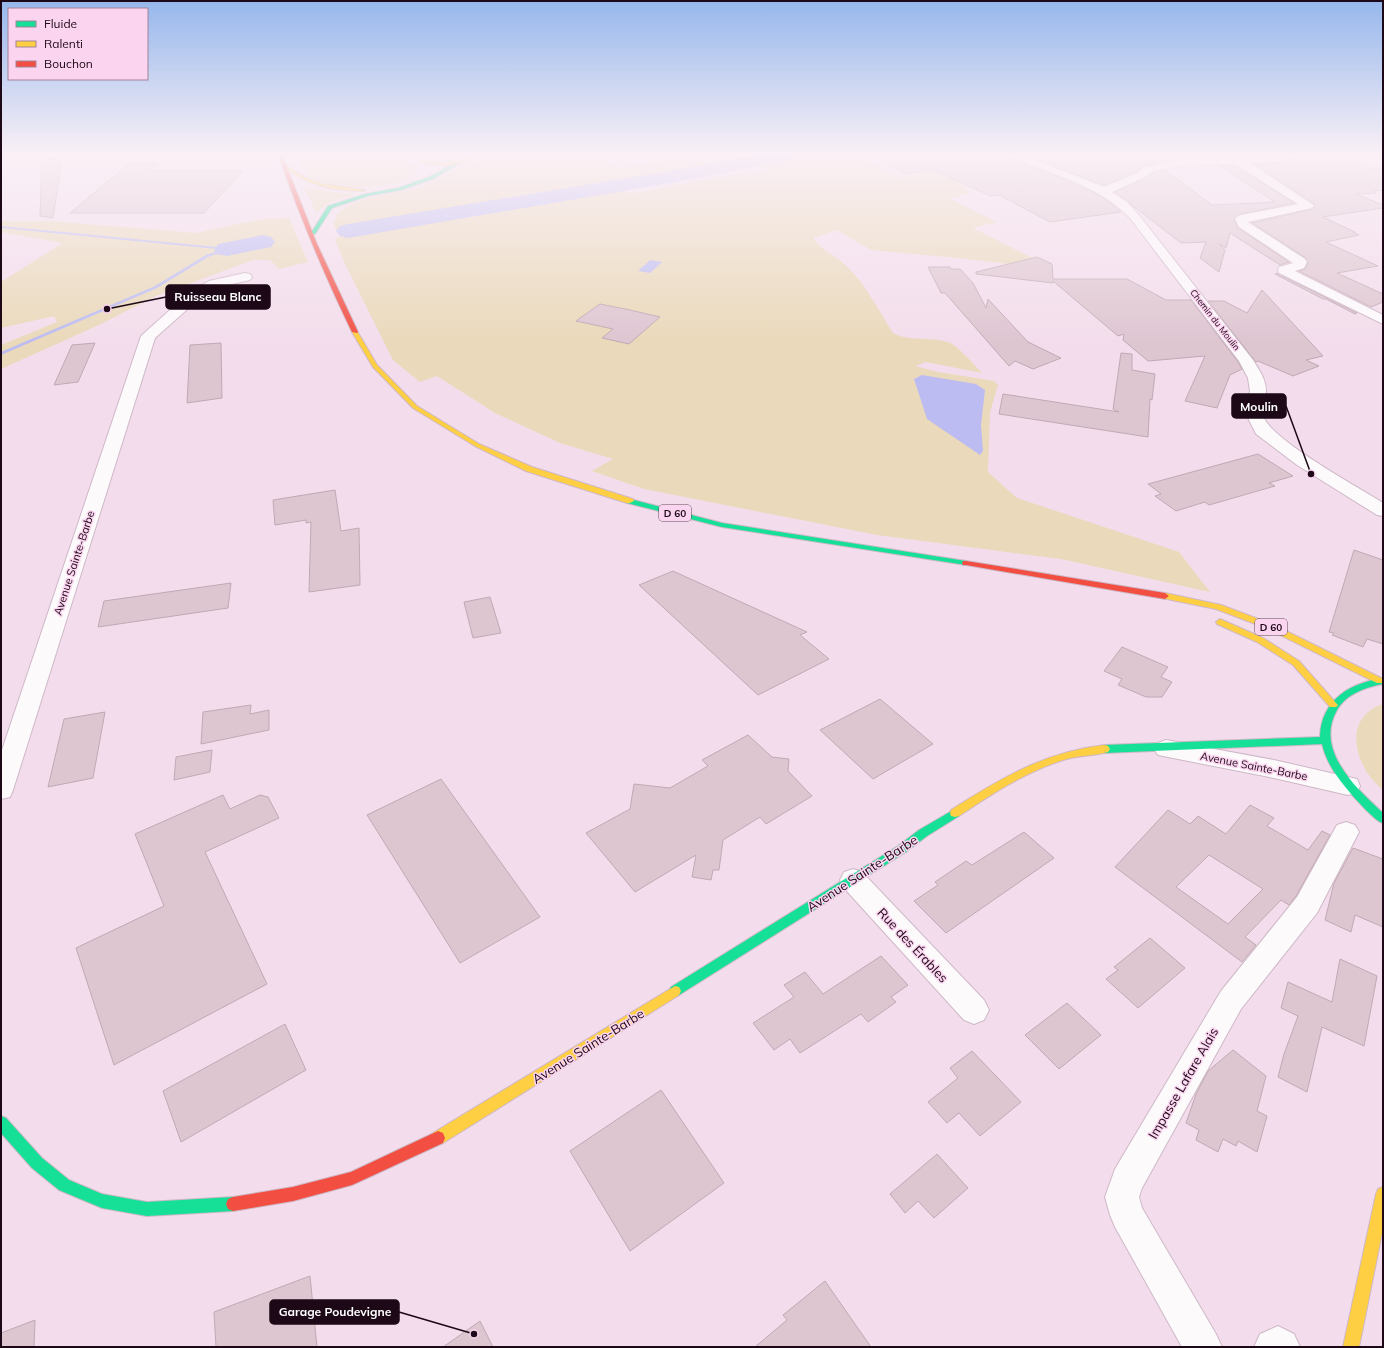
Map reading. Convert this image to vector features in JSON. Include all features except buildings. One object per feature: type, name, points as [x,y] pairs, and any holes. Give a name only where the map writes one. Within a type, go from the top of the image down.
[{"type":"main road","name":"D 60","points":[[306,217],[338,296],[362,346],[375,366],[415,407],[477,445],[529,469],[613,497],[722,525],[962,562],[1155,594],[1218,608],[1269,626],[1382,681]]},
{"type":"main road","points":[[313,233],[324,217]]},
{"type":"main road","name":"D 60","points":[[1155,594],[1197,612]]},
{"type":"main road","name":"D 60","points":[[1211,618],[1260,640],[1296,663],[1333,705]]},
{"type":"main road","name":"D 60","points":[[1382,681],[1352,690],[1333,705],[1328,714],[1325,726],[1325,740],[1333,762],[1348,786],[1366,805],[1383,819]]},
{"type":"main road","name":"Avenue Sainte-Barbe","points":[[1,1123],[37,1163],[64,1185],[102,1201],[147,1209],[238,1204],[294,1194],[352,1178],[445,1134],[902,849],[923,833],[1013,777],[1051,759],[1098,749],[1325,740]]},
{"type":"main road","points":[[1351,1347],[1383,1194]]},
{"type":"street","name":"Chemin du Moulin","points":[[1135,217],[1246,360],[1256,378],[1258,391],[1255,405],[1255,416],[1262,430],[1303,461],[1383,511]]},
{"type":"street","points":[[1252,217],[1241,219],[1243,224],[1301,262],[1299,265],[1284,270],[1383,320]]},
{"type":"street","name":"Avenue Sainte-Barbe","points":[[1,790],[148,336],[196,294],[214,284],[245,277]]},
{"type":"street","name":"Avenue Sainte-Barbe","points":[[1159,747],[1274,769],[1348,786]]},
{"type":"street","name":"Impasse Lafare Alais","points":[[1204,1347],[1127,1215],[1122,1197],[1127,1181],[1232,1000],[1307,905],[1346,832]]},
{"type":"street","name":"Rue des Érables","points":[[852,880],[974,1010]]},
{"type":"street","points":[[1273,1347],[1278,1345],[1281,1347]]},
{"type":"shaded area","points":[[987,217],[997,222],[973,228],[1054,269],[871,250],[837,230],[813,238],[821,247],[840,260],[858,279],[893,333],[900,336],[950,343],[962,352],[982,373],[926,362],[915,366],[938,372],[994,381],[998,385],[990,412],[988,472],[1017,498],[1179,552],[1210,592],[1061,559],[877,535],[644,489],[592,471],[613,459],[560,443],[495,413],[437,376],[420,382],[393,360],[345,264],[335,239],[340,237],[333,223],[337,218]]},
{"type":"shaded area","points":[[289,218],[308,262],[279,269],[270,260],[253,260],[156,296],[101,324],[1,369],[1,345],[57,322],[54,316],[1,328],[1,282],[63,243],[1,232],[1,221],[48,221],[197,233],[256,220]]},
{"type":"shaded area","points":[[1383,704],[1383,791],[1365,769],[1360,759],[1356,740],[1360,722],[1365,715]]},
{"type":"water","points":[[650,260],[662,262],[650,273],[638,271]]},
{"type":"water","points":[[922,375],[976,384],[985,390],[981,425],[983,451],[980,455],[927,419],[914,379]]},
{"type":"waterway","points":[[348,231],[432,217]]},
{"type":"waterway","points":[[1,227],[227,249]]},
{"type":"waterway","points":[[227,249],[263,242]]},
{"type":"waterway","points":[[221,251],[227,249]]},
{"type":"waterway","points":[[1,354],[156,287],[207,256],[221,251]]},
{"type":"traffic: fast","points":[[313,233],[324,217]]},
{"type":"traffic: fast","points":[[630,501],[722,525],[966,563]]},
{"type":"traffic: fast","points":[[1383,681],[1357,688],[1340,700],[1335,705],[1326,720],[1325,736],[1328,752],[1336,767],[1359,796],[1383,819]]},
{"type":"traffic: fast","points":[[1105,749],[1325,740]]},
{"type":"traffic: fast","points":[[675,991],[902,849],[923,833],[955,813]]},
{"type":"traffic: fast","points":[[1,1123],[37,1163],[64,1185],[102,1201],[147,1209],[233,1204]]},
{"type":"traffic: slow","points":[[355,332],[375,366],[415,407],[477,445],[529,469],[630,501]]},
{"type":"traffic: slow","points":[[1165,596],[1218,607],[1269,626],[1380,681]]},
{"type":"traffic: slow","points":[[1220,622],[1260,640],[1296,663],[1333,705]]},
{"type":"traffic: slow","points":[[955,813],[990,791],[1045,762],[1084,751],[1105,749]]},
{"type":"traffic: slow","points":[[438,1138],[675,991]]},
{"type":"traffic: slow","points":[[1351,1347],[1383,1194]]},
{"type":"traffic: jam","points":[[303,217],[314,244],[355,332]]},
{"type":"traffic: jam","points":[[966,563],[1165,596]]},
{"type":"traffic: jam","points":[[233,1204],[293,1194],[352,1178],[438,1138]]},
{"type":"place","name":"Ruisseau Blanc","points":[[107,309]]},
{"type":"place","name":"Moulin","points":[[1311,474]]},
{"type":"place","name":"Garage Poudevigne","points":[[474,1334]]}]
